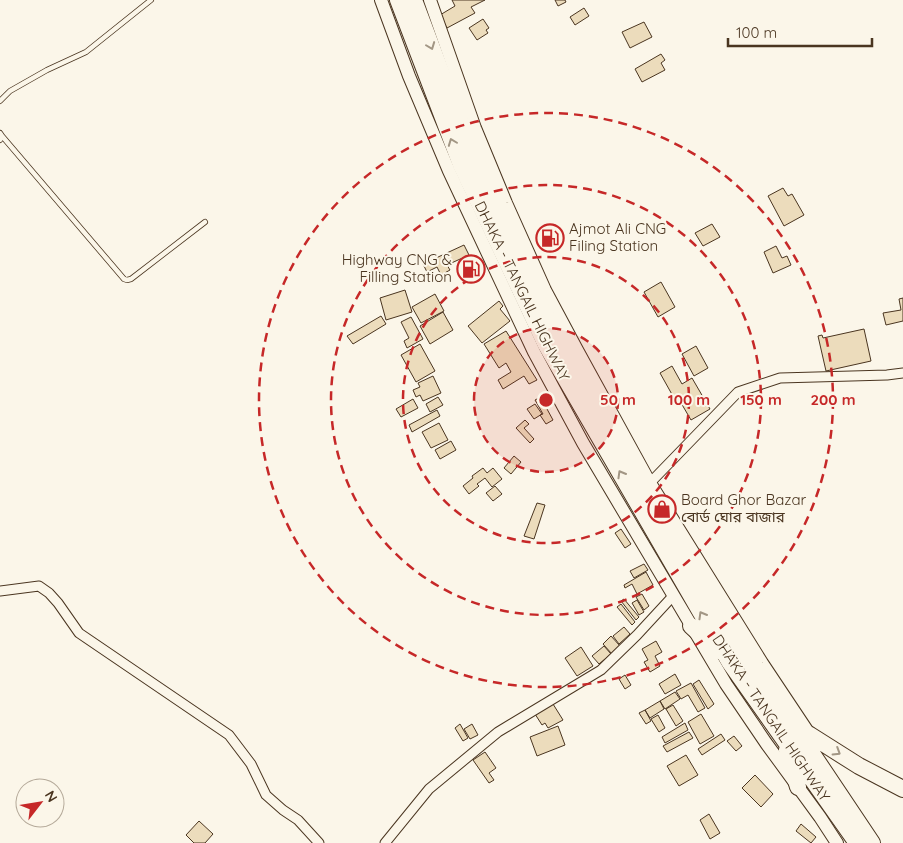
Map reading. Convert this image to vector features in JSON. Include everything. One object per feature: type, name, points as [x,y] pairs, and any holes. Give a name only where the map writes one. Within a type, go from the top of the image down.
[{"type":"highway","name":"DHAKA - TANGAIL HIGHWAY","points":[[398,0],[455,168],[540,349],[730,663],[788,732],[872,843]]},
{"type":"highway","name":"DHAKA - TANGAIL HIGHWAY","points":[[414,0],[540,293],[647,486],[688,566],[757,674],[788,732],[857,843]]},
{"type":"highway","points":[[691,626],[730,663]]},
{"type":"highway","points":[[798,786],[788,732],[810,735],[859,766],[903,789]]},
{"type":"main road","points":[[381,0],[409,76],[455,168]]},
{"type":"main road","points":[[430,0],[470,130]]},
{"type":"main road","points":[[540,349],[583,443],[691,626],[726,684],[837,843]]},
{"type":"main road","points":[[647,486],[810,735]]},
{"type":"street","points":[[647,486],[738,392],[780,378],[903,373]]},
{"type":"street","points":[[0,591],[38,586],[49,593],[58,603],[79,633],[229,735],[251,764],[266,795],[298,820],[319,843]]},
{"type":"street","points":[[385,843],[429,789],[498,732],[601,670],[673,596]]},
{"type":"lane","points":[[0,101],[10,91],[47,70],[86,52],[151,0]]},
{"type":"lane","points":[[1,136],[127,280],[131,280],[205,222]]},
{"type":"building","points":[[452,0],[485,0],[471,7],[475,13],[447,28],[440,15],[455,6]]},
{"type":"building","points":[[555,0],[565,0],[566,2],[558,6]]},
{"type":"building","points":[[584,8],[589,16],[575,25],[570,17]]},
{"type":"building","points":[[483,19],[489,28],[486,30],[488,33],[477,40],[469,28]]},
{"type":"building","points":[[644,22],[652,37],[630,48],[622,32]]},
{"type":"building","points":[[661,54],[665,60],[661,63],[665,70],[642,82],[635,69]]},
{"type":"building","points":[[783,188],[788,196],[792,194],[804,215],[784,226],[768,196]]},
{"type":"building","points":[[712,224],[720,237],[703,246],[695,233]]},
{"type":"building","points":[[464,245],[469,255],[447,265],[450,270],[441,275],[437,267],[427,272],[423,264]]},
{"type":"building","points":[[776,246],[782,258],[787,256],[791,265],[773,273],[764,252]]},
{"type":"building","points":[[661,282],[675,307],[658,317],[644,292]]},
{"type":"building","points":[[405,290],[412,312],[386,320],[380,298]]},
{"type":"building","points":[[435,294],[444,311],[421,323],[412,307]]},
{"type":"building","points":[[903,298],[903,321],[886,325],[883,313],[901,310],[899,299]]},
{"type":"building","points":[[499,301],[503,306],[500,309],[510,321],[482,343],[468,326]]},
{"type":"building","points":[[443,312],[453,330],[430,344],[420,326]]},
{"type":"building","points":[[381,316],[386,324],[353,344],[347,336]]},
{"type":"building","points":[[411,317],[423,339],[407,348],[404,341],[409,338],[401,322]]},
{"type":"building","points":[[864,329],[871,361],[826,371],[818,336],[822,335],[823,338]]},
{"type":"building","points":[[506,331],[537,380],[529,384],[524,376],[503,389],[498,380],[511,372],[506,363],[499,368],[484,344]]},
{"type":"building","points":[[420,344],[435,371],[416,382],[401,355]]},
{"type":"building","points":[[696,346],[708,368],[694,376],[682,354]]},
{"type":"building","points":[[672,366],[682,384],[692,378],[710,409],[691,420],[677,396],[674,398],[660,373]]},
{"type":"building","points":[[433,376],[441,393],[423,401],[420,395],[416,397],[413,390],[420,387],[418,383]]},
{"type":"building","points":[[545,395],[552,406],[547,409],[553,420],[546,424],[540,415],[543,414],[535,400]]},
{"type":"building","points":[[438,397],[443,405],[430,412],[426,404]]},
{"type":"building","points":[[413,399],[418,408],[401,417],[396,409]]},
{"type":"building","points":[[535,404],[542,414],[534,419],[527,409]]},
{"type":"building","points":[[437,410],[440,416],[412,432],[409,425]]},
{"type":"building","points":[[525,420],[529,424],[524,428],[534,439],[530,443],[516,428]]},
{"type":"building","points":[[439,423],[448,440],[431,448],[422,432]]},
{"type":"building","points":[[451,441],[456,450],[440,459],[435,450]]},
{"type":"building","points":[[514,456],[521,462],[511,474],[504,468]]},
{"type":"building","points":[[483,468],[487,473],[493,468],[502,479],[492,487],[485,478],[469,494],[463,486]]},
{"type":"building","points":[[495,486],[502,494],[493,501],[486,493]]},
{"type":"building","points":[[537,503],[545,505],[534,539],[524,536]]},
{"type":"building","points":[[621,529],[631,544],[625,548],[615,533]]},
{"type":"building","points":[[644,564],[648,570],[634,578],[630,571]]},
{"type":"building","points":[[646,572],[653,585],[637,594],[632,584],[625,588],[624,585]]},
{"type":"building","points":[[642,594],[649,606],[644,610],[636,597]]},
{"type":"building","points":[[624,599],[639,617],[636,620],[621,601]]},
{"type":"building","points":[[637,600],[644,612],[639,615],[632,603]]},
{"type":"building","points":[[621,604],[635,622],[632,625],[617,607]]},
{"type":"building","points":[[624,627],[630,634],[619,644],[613,636]]},
{"type":"building","points":[[611,636],[620,646],[612,654],[603,644]]},
{"type":"building","points":[[656,641],[662,652],[655,656],[660,666],[650,672],[644,662],[648,660],[642,649]]},
{"type":"building","points":[[604,646],[611,654],[599,664],[592,656]]},
{"type":"building","points":[[581,647],[593,666],[577,676],[565,658]]},
{"type":"building","points":[[675,674],[681,685],[665,694],[659,684]]},
{"type":"building","points":[[625,675],[631,685],[625,689],[619,679]]},
{"type":"building","points":[[699,680],[714,704],[708,709],[693,684]]},
{"type":"building","points":[[691,683],[705,708],[698,712],[688,695],[681,699],[676,691]]},
{"type":"building","points":[[675,692],[680,699],[665,709],[660,701]]},
{"type":"building","points":[[660,701],[664,709],[650,718],[645,710]]},
{"type":"building","points":[[553,704],[563,720],[548,728],[545,723],[542,725],[535,714]]},
{"type":"building","points":[[673,705],[683,721],[676,726],[666,709]]},
{"type":"building","points":[[645,710],[651,721],[646,724],[639,713]]},
{"type":"building","points":[[701,714],[714,736],[700,744],[688,722]]},
{"type":"building","points":[[658,715],[665,728],[659,732],[651,719]]},
{"type":"building","points":[[685,723],[688,730],[665,743],[662,737]]},
{"type":"building","points":[[460,724],[468,738],[463,741],[455,728]]},
{"type":"building","points":[[472,724],[478,735],[470,739],[464,729]]},
{"type":"building","points":[[558,726],[565,745],[537,756],[530,737]]},
{"type":"building","points":[[689,732],[693,738],[667,752],[663,746]]},
{"type":"building","points":[[721,734],[725,740],[702,755],[698,749]]},
{"type":"building","points":[[734,736],[742,746],[736,751],[727,741]]},
{"type":"building","points":[[485,752],[496,768],[489,773],[494,780],[489,783],[473,760]]},
{"type":"building","points":[[686,755],[698,775],[679,786],[667,766]]},
{"type":"building","points":[[755,775],[773,794],[761,807],[742,788]]},
{"type":"building","points":[[709,814],[720,833],[710,839],[700,820]]},
{"type":"building","points":[[199,821],[213,834],[205,843],[194,843],[186,835]]},
{"type":"building","points":[[801,824],[816,837],[811,843],[796,831]]},
{"type":"place","name":"Ajmot Ali CNG Filing Station","points":[[550,238]]},
{"type":"place","name":"Highway CNG & Filling Station","points":[[471,269]]},
{"type":"place","name":"Board Ghor Bazar বোর্ড ঘোর বাজার","points":[[662,509]]}]
